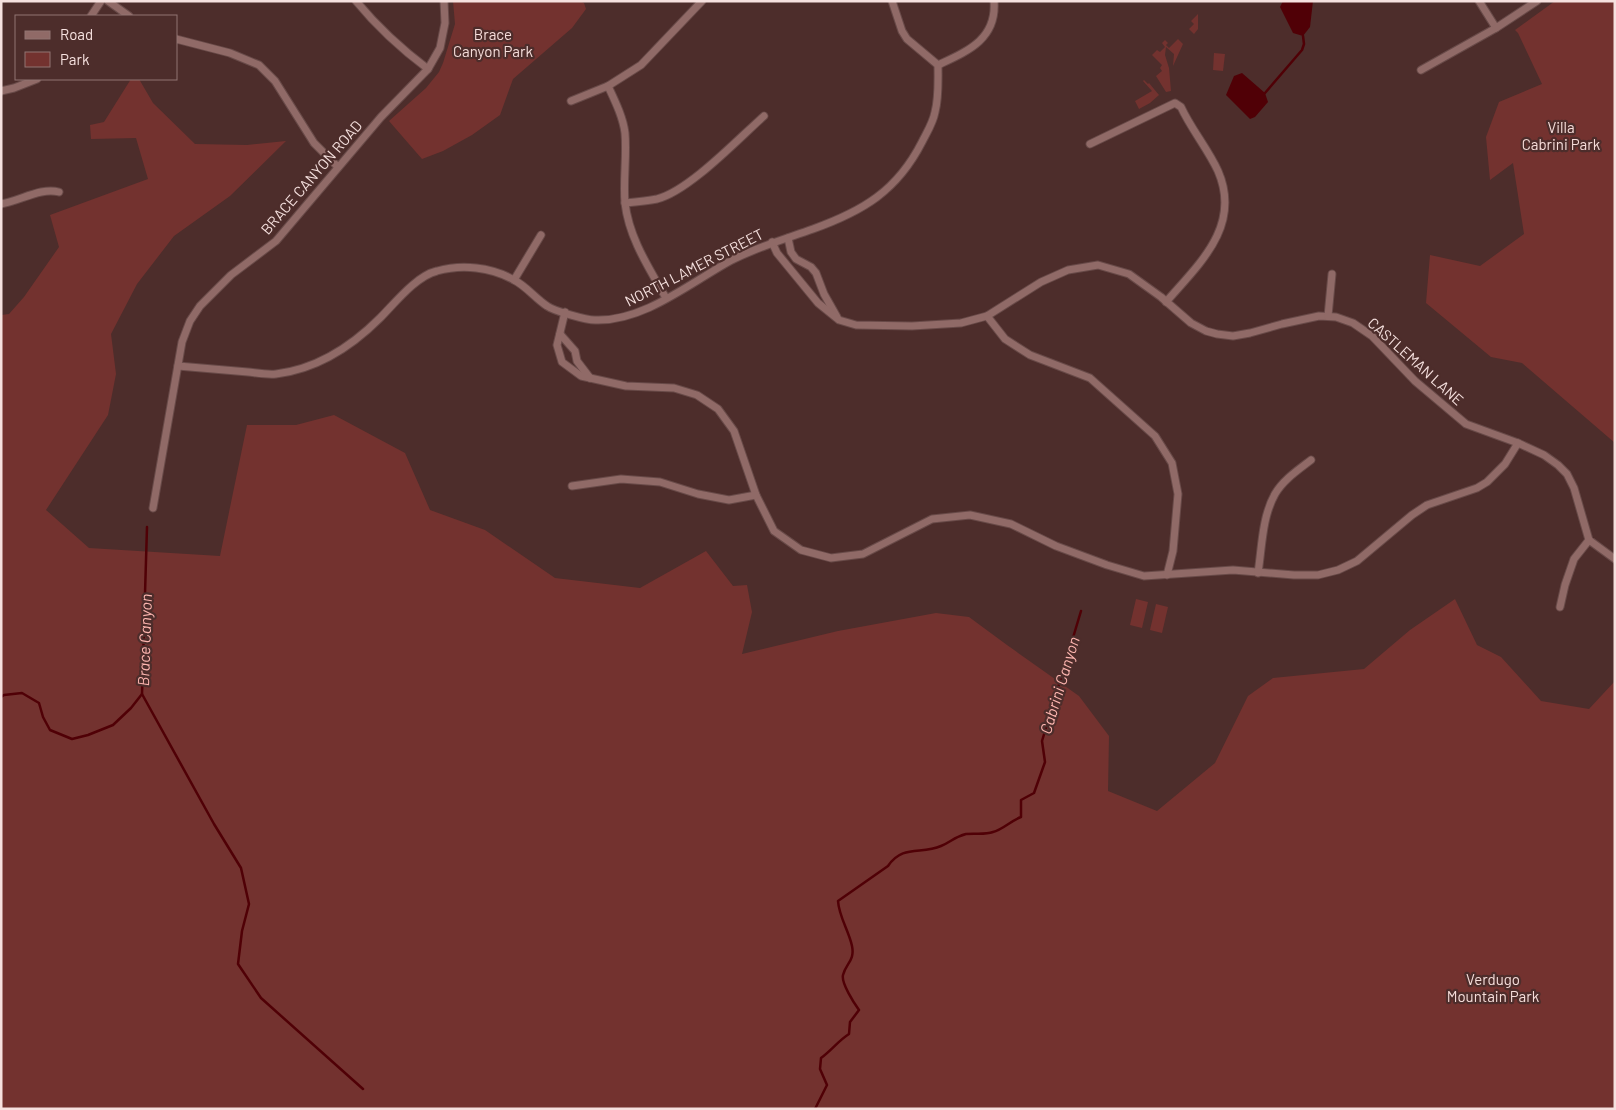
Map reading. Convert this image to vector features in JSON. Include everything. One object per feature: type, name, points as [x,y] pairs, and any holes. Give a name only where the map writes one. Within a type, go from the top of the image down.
[{"type":"street","points":[[92,15],[101,1]]},
{"type":"street","points":[[108,1],[128,15]]},
{"type":"street","points":[[356,1],[376,26],[406,53],[428,69]]},
{"type":"street","name":"BRACE CANYON ROAD","points":[[153,508],[182,342],[190,321],[200,306],[231,275],[276,241],[381,116],[428,69],[440,48],[445,23],[444,1]]},
{"type":"street","points":[[571,101],[608,86],[641,65],[702,1]]},
{"type":"street","points":[[892,1],[906,39],[938,65],[976,45],[985,36],[994,20],[994,1]]},
{"type":"street","points":[[1479,1],[1496,28]]},
{"type":"street","points":[[1421,70],[1496,28],[1537,1]]},
{"type":"street","points":[[178,40],[230,53],[259,65],[275,81],[314,143],[338,167]]},
{"type":"street","name":"NORTH LAMER STREET","points":[[178,366],[273,375],[303,369],[348,347],[365,333],[414,284],[434,271],[464,267],[487,270],[514,280],[549,307],[581,318],[607,320],[628,317],[666,298],[732,260],[772,242],[788,238],[850,214],[888,189],[912,161],[930,126],[936,105],[938,65]]},
{"type":"street","points":[[1,91],[34,80]]},
{"type":"street","points":[[608,86],[619,111],[625,132],[625,203],[631,230],[641,255],[666,298]]},
{"type":"street","points":[[1090,144],[1172,104],[1178,104],[1211,158],[1224,188],[1225,204],[1217,236],[1208,254],[1166,302]]},
{"type":"street","points":[[625,203],[658,199],[678,190],[695,178],[764,116]]},
{"type":"street","points":[[1,204],[44,192],[59,192]]},
{"type":"street","points":[[514,280],[541,235]]},
{"type":"street","points":[[788,238],[791,252],[796,259],[811,267],[816,273],[824,294],[839,320]]},
{"type":"street","name":"CASTLEMAN LANE","points":[[772,242],[778,253],[818,303],[839,320],[856,325],[912,326],[961,323],[987,316],[1041,282],[1068,270],[1098,265],[1129,274],[1191,323],[1206,331],[1217,334],[1233,336],[1291,322],[1328,316],[1353,323],[1372,336],[1415,380],[1466,424],[1518,443],[1544,455],[1558,465],[1567,474],[1574,488],[1590,540]]},
{"type":"street","points":[[1328,316],[1332,274]]},
{"type":"street","points":[[565,312],[557,345],[562,362],[581,376],[626,386],[674,388],[697,395],[718,408],[734,431],[756,495],[774,531],[800,550],[831,558],[863,554],[932,519],[970,515],[1011,524],[1056,546],[1107,565],[1144,576],[1233,570],[1258,573],[1318,575],[1338,570],[1357,562],[1427,505],[1478,488],[1506,464],[1518,443]]},
{"type":"street","points":[[987,316],[1005,339],[1030,355],[1090,378],[1155,436],[1172,463],[1178,494],[1173,551],[1167,575]]},
{"type":"street","points":[[560,334],[575,352],[577,361],[590,378]]},
{"type":"street","points":[[1258,573],[1267,513],[1275,493],[1289,477],[1311,460]]},
{"type":"street","points":[[572,486],[621,479],[660,482],[698,494],[729,500],[756,495]]},
{"type":"street","points":[[1560,607],[1565,584],[1574,560],[1590,540],[1615,559]]},
{"type":"green space","name":"Brace Canyon Park","points":[[453,1],[580,1],[584,3],[586,9],[572,28],[513,79],[500,115],[472,135],[443,151],[422,159],[389,121],[426,88],[439,72],[455,24]]},
{"type":"green space","name":"Villa Cabrini Park","points":[[1555,1],[1615,1],[1615,443],[1522,363],[1491,357],[1426,303],[1430,255],[1480,266],[1524,234],[1513,163],[1490,180],[1486,137],[1499,102],[1542,84],[1515,30]]},
{"type":"green space","points":[[1198,14],[1198,29],[1194,34],[1189,29],[1194,24],[1191,21]]},
{"type":"green space","points":[[1178,39],[1183,44],[1173,66],[1174,54],[1166,47],[1165,55],[1169,68],[1171,91],[1166,92],[1156,76],[1162,71],[1160,68],[1162,65],[1152,55],[1157,50],[1160,52],[1165,47],[1162,43],[1165,40],[1169,48]]},
{"type":"green space","points":[[1214,53],[1225,54],[1223,71],[1213,70]]},
{"type":"green space","name":"Verdugo Mountain Park","points":[[130,80],[140,80],[153,103],[195,144],[247,145],[286,141],[230,196],[174,236],[137,284],[111,334],[116,374],[108,415],[46,510],[89,548],[220,556],[247,425],[296,425],[334,415],[405,453],[430,510],[485,530],[555,578],[640,588],[706,551],[733,586],[747,585],[752,612],[742,654],[838,631],[936,613],[969,617],[1079,696],[1109,736],[1108,791],[1157,811],[1215,763],[1248,696],[1273,678],[1364,669],[1410,630],[1455,599],[1477,645],[1501,657],[1541,701],[1589,709],[1615,681],[1615,1109],[1,1109],[1,315],[9,314],[24,297],[59,247],[50,215],[148,179],[136,138],[91,139],[90,125],[104,122]]},
{"type":"green space","points":[[1144,80],[1159,95],[1139,109],[1135,101],[1152,91]]},
{"type":"green space","points":[[1136,599],[1148,602],[1142,628],[1130,625]]},
{"type":"green space","points":[[1156,604],[1168,607],[1162,633],[1150,630]]},
{"type":"shaded area","points":[[1283,1],[1313,1],[1310,27],[1303,36],[1293,33],[1280,7]]},
{"type":"shaded area","points":[[1242,73],[1265,93],[1268,102],[1255,117],[1250,119],[1226,95],[1234,76]]},
{"type":"waterway","points":[[1265,93],[1302,50],[1304,44],[1303,36]]},
{"type":"waterway","name":"Brace Canyon","points":[[1,697],[22,693],[39,703],[43,717],[50,730],[72,739],[113,725],[131,708],[142,694],[147,527]]},
{"type":"waterway","name":"Cabrini Canyon","points":[[815,1109],[827,1085],[820,1069],[821,1058],[849,1034],[850,1022],[859,1010],[848,993],[843,979],[844,971],[853,951],[851,940],[840,913],[838,901],[906,852],[934,849],[966,834],[993,832],[1021,817],[1021,800],[1034,793],[1045,762],[1042,741],[1081,611]]},
{"type":"waterway","points":[[142,694],[214,824],[241,868],[249,904],[242,931],[238,964],[261,998],[363,1089]]}]
